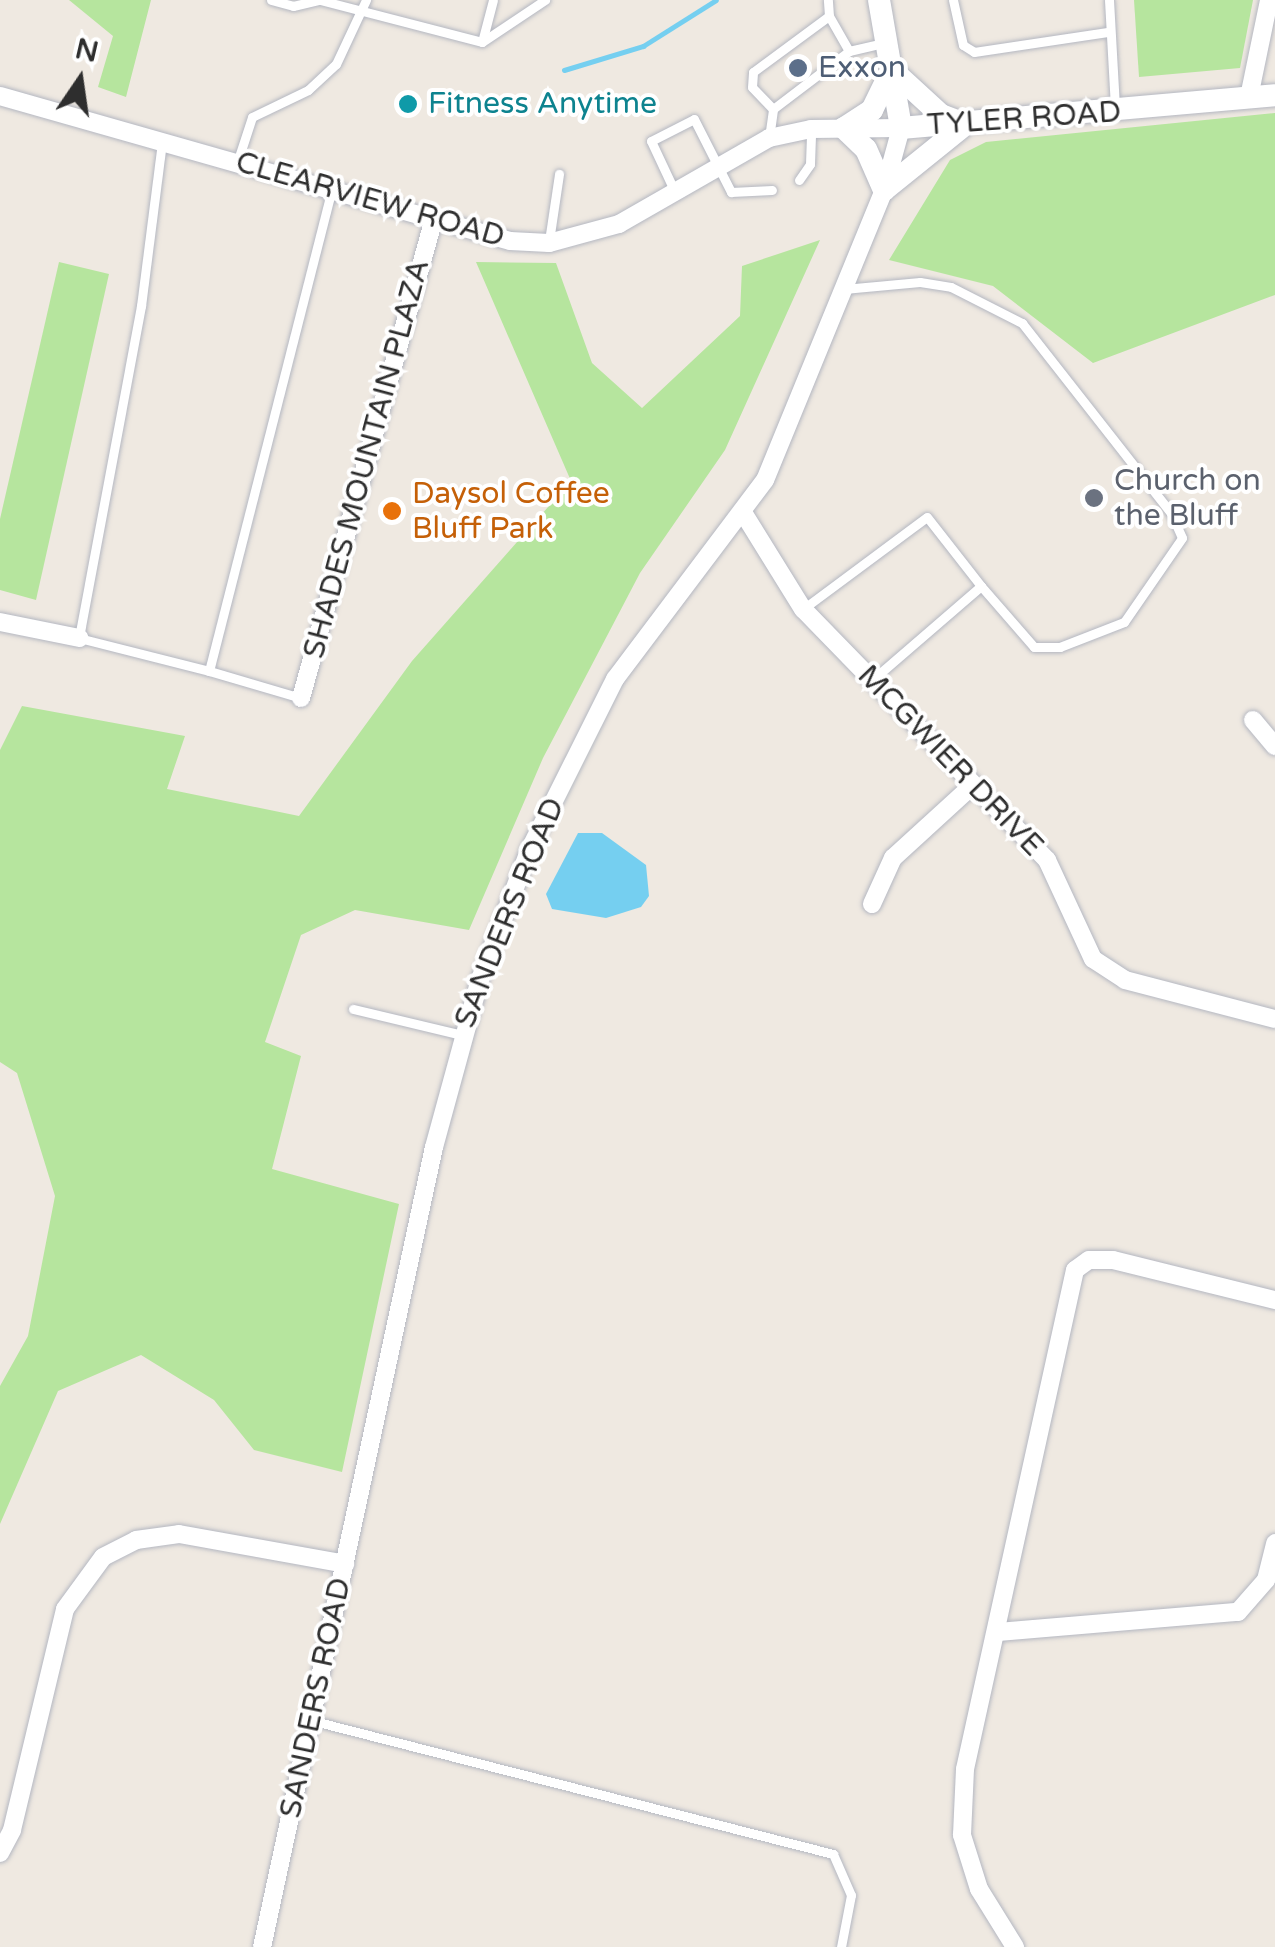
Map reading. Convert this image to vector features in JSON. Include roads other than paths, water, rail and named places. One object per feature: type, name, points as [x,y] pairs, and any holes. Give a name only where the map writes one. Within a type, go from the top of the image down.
[{"type":"street","name":"TYLER ROAD","points":[[879,0],[901,128],[1275,95]]},
{"type":"street","points":[[1250,98],[1269,0]]},
{"type":"street","points":[[892,70],[940,114],[965,125],[884,190],[866,149],[844,128],[872,110],[892,70]]},
{"type":"street","name":"CLEARVIEW ROAD","points":[[0,96],[510,241],[548,243],[619,224],[721,161],[768,138],[811,129],[901,128]]},
{"type":"street","name":"SANDERS ROAD","points":[[262,1947],[462,1036],[530,852],[614,679],[744,514],[844,289],[884,190],[901,128]]},
{"type":"street","name":"SHADES MOUNTAIN PLAZA","points":[[301,698],[434,220]]},
{"type":"street","name":"MCGWIER DRIVE","points":[[744,514],[804,609],[1047,860],[1082,946],[1108,972],[1275,1019]]},
{"type":"street","points":[[0,622],[79,638]]},
{"type":"street","points":[[1253,720],[1275,746]]},
{"type":"street","points":[[872,904],[893,858],[973,785]]},
{"type":"street","points":[[1016,1947],[979,1890],[962,1834],[965,1769],[1076,1270],[1089,1260],[1113,1260],[1275,1300]]},
{"type":"street","points":[[0,1853],[12,1830],[65,1609],[102,1557],[136,1540],[179,1534],[344,1564]]},
{"type":"street","points":[[998,1632],[1238,1612],[1266,1580],[1275,1543]]},
{"type":"lane","points":[[270,0],[294,6],[320,0],[362,14],[482,42],[545,0]]},
{"type":"lane","points":[[237,163],[252,117],[308,90],[336,64],[366,0]]},
{"type":"lane","points":[[482,42],[493,0]]},
{"type":"lane","points":[[828,0],[829,16],[849,51]]},
{"type":"lane","points":[[953,0],[962,46],[974,52],[1108,32]]},
{"type":"lane","points":[[1109,0],[1115,112]]},
{"type":"lane","points":[[774,108],[752,87],[753,72],[774,63],[810,37],[829,16]]},
{"type":"lane","points":[[768,138],[774,108],[790,88],[849,51],[887,42]]},
{"type":"lane","points":[[674,190],[652,148],[655,135],[694,119],[721,161],[731,192],[772,190]]},
{"type":"lane","points":[[799,180],[810,164],[811,129]]},
{"type":"lane","points":[[162,142],[141,306],[79,638],[301,698]]},
{"type":"lane","points":[[548,243],[559,174]]},
{"type":"lane","points":[[209,671],[332,190]]},
{"type":"lane","points":[[804,609],[927,517],[1034,647],[1060,648],[1124,622],[1182,538],[1171,513],[1022,323],[951,287],[920,282],[844,289]]},
{"type":"lane","points":[[871,681],[981,586]]},
{"type":"lane","points":[[353,1009],[462,1036]]},
{"type":"lane","points":[[310,1720],[832,1854],[850,1895],[841,1947]]},
{"type":"water","points":[[578,833],[602,833],[646,865],[649,896],[641,907],[606,918],[552,909],[546,894]]},
{"type":"waterway","points":[[564,70],[643,46],[716,0]]},
{"type":"place","name":"Exxon","points":[[798,68]]},
{"type":"place","name":"Fitness Anytime","points":[[408,104]]},
{"type":"place","name":"Church on the Bluff","points":[[1094,498]]},
{"type":"place","name":"Daysol Coffee Bluff Park","points":[[392,511]]}]
